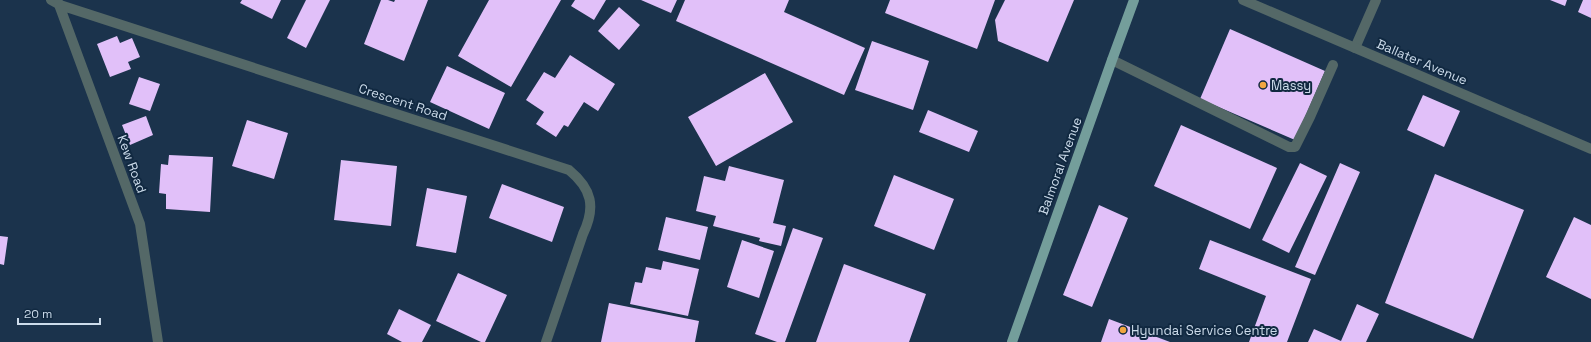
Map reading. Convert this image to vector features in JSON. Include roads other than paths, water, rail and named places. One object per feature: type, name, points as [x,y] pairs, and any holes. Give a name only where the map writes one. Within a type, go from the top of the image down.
[{"type":"main road","name":"Balmoral Avenue","points":[[1012,342],[1134,0]]},
{"type":"street","name":"Crescent Road","points":[[51,0],[569,170],[580,180],[588,192],[591,206],[589,221],[583,234],[546,342]]},
{"type":"street","name":"Ballater Avenue","points":[[1243,0],[1591,149]]},
{"type":"street","points":[[1355,48],[1376,0]]},
{"type":"street","name":"Kew Road","points":[[59,3],[140,224],[158,342]]},
{"type":"street","points":[[1112,60],[1289,147],[1295,146],[1310,117],[1333,65]]},
{"type":"place","name":"Massy","points":[[1263,85]]},
{"type":"place","name":"Hyundai Service Centre","points":[[1123,330]]}]
